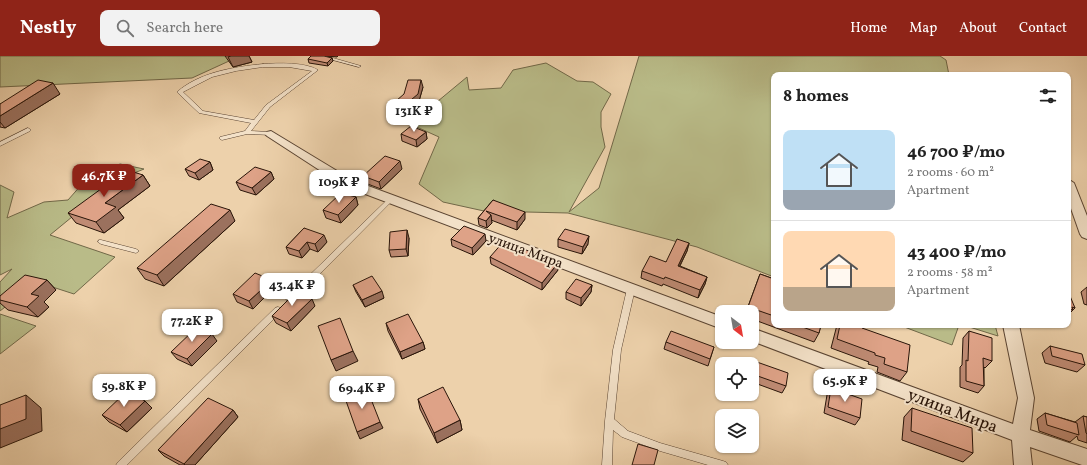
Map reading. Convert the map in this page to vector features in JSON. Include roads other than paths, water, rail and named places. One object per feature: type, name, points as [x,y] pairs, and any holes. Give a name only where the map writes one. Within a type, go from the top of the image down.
[{"type":"street","name":"улица Мира","points":[[271,134],[348,183],[715,320]]},
{"type":"street","points":[[1071,191],[1087,234]]},
{"type":"street","points":[[1013,328],[1026,398],[1020,435],[1023,465]]},
{"type":"street","name":"улица Мира","points":[[759,337],[1020,435],[1087,458]]},
{"type":"lane","points":[[320,56],[359,66]]},
{"type":"lane","points":[[247,132],[268,106],[316,70],[297,65],[255,65],[208,77],[180,92],[201,112],[255,122]]},
{"type":"lane","points":[[0,144],[28,130]]},
{"type":"lane","points":[[222,138],[247,132],[271,134]]},
{"type":"lane","points":[[121,465],[391,199]]},
{"type":"lane","points":[[101,242],[136,251]]},
{"type":"lane","points":[[607,465],[609,421],[617,350],[631,289]]},
{"type":"lane","points":[[609,421],[625,434],[660,447],[723,465]]}]
